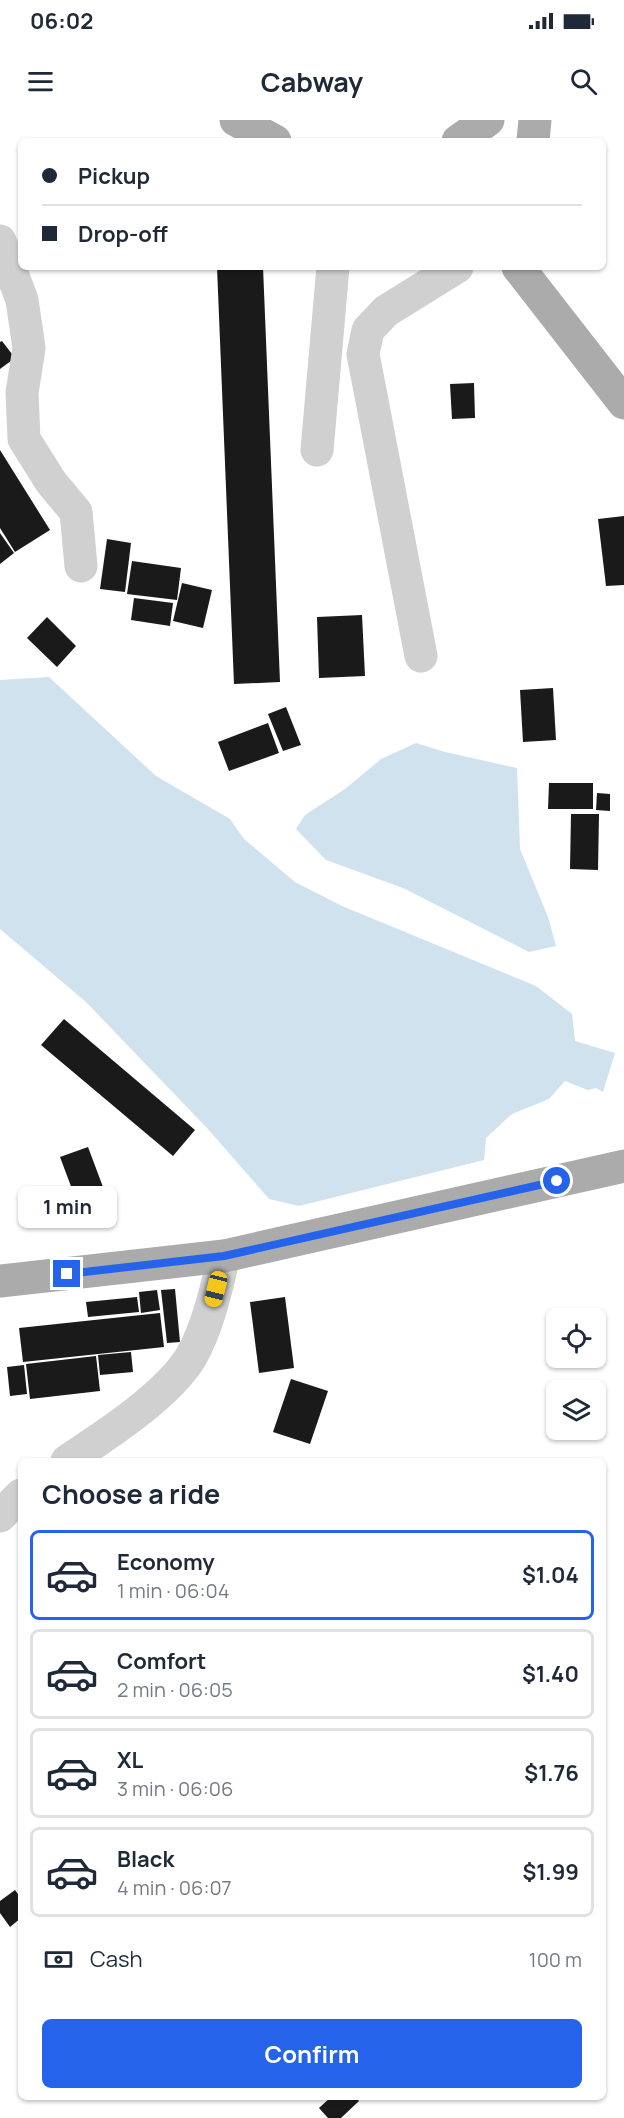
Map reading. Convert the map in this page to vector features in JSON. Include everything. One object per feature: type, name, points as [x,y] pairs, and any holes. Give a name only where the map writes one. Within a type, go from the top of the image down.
[{"type":"main road","points":[[236,120],[269,138]]},
{"type":"main road","points":[[462,138],[488,120]]},
{"type":"main road","points":[[533,138],[535,120]]},
{"type":"main road","points":[[520,270],[624,403]]},
{"type":"main road","points":[[0,1281],[224,1256],[624,1166]]},
{"type":"street","points":[[0,241],[22,300],[29,348],[22,393],[24,439],[51,482],[76,512],[81,566]]},
{"type":"street","points":[[317,450],[333,270]]},
{"type":"street","points":[[422,656],[363,354],[368,330],[386,311],[451,270]]},
{"type":"street","points":[[72,1458],[101,1440],[158,1395],[190,1358],[212,1306],[224,1256]]},
{"type":"street","points":[[0,1516],[18,1498]]},
{"type":"water","points":[[49,677],[156,776],[230,819],[244,839],[295,882],[342,906],[536,986],[572,1014],[575,1041],[615,1053],[603,1092],[596,1088],[588,1090],[565,1081],[549,1099],[512,1114],[486,1138],[484,1160],[299,1206],[269,1199],[207,1128],[86,1002],[0,929],[0,680]]},
{"type":"water","points":[[416,743],[517,768],[520,849],[548,917],[556,946],[529,952],[403,888],[326,860],[296,829],[305,815],[345,789],[381,759]]},
{"type":"building","points":[[217,270],[263,270],[280,682],[234,684]]},
{"type":"building","points":[[2,341],[15,358],[0,369],[0,342]]},
{"type":"building","points":[[474,383],[475,418],[452,419],[450,384]]},
{"type":"building","points":[[0,450],[50,530],[15,552],[0,528]]},
{"type":"building","points":[[624,516],[624,585],[606,586],[598,519]]},
{"type":"building","points":[[0,533],[14,553],[0,564]]},
{"type":"building","points":[[107,539],[131,543],[125,592],[100,589]]},
{"type":"building","points":[[132,561],[181,568],[177,600],[127,594]]},
{"type":"building","points":[[182,583],[212,590],[203,628],[173,621]]},
{"type":"building","points":[[134,598],[173,603],[170,626],[131,620]]},
{"type":"building","points":[[362,615],[365,676],[319,678],[317,617]]},
{"type":"building","points":[[47,617],[76,646],[57,667],[27,638]]},
{"type":"building","points":[[553,688],[556,740],[523,742],[520,690]]},
{"type":"building","points":[[286,707],[301,745],[283,751],[268,714]]},
{"type":"building","points":[[268,723],[279,753],[229,771],[218,742]]},
{"type":"building","points":[[549,783],[593,783],[593,809],[548,809]]},
{"type":"building","points":[[597,793],[610,794],[610,811],[596,810]]},
{"type":"building","points":[[571,814],[599,814],[598,870],[570,869]]},
{"type":"building","points":[[64,1019],[195,1130],[173,1156],[41,1045]]},
{"type":"building","points":[[88,1147],[112,1211],[84,1221],[60,1157]]},
{"type":"building","points":[[175,1289],[180,1342],[167,1343],[161,1290]]},
{"type":"building","points":[[157,1290],[160,1310],[141,1313],[139,1292]]},
{"type":"building","points":[[137,1297],[139,1312],[88,1317],[86,1302]]},
{"type":"building","points":[[285,1297],[294,1368],[259,1373],[250,1302]]},
{"type":"building","points":[[160,1313],[164,1347],[23,1362],[19,1328]]},
{"type":"building","points":[[131,1352],[133,1372],[100,1375],[98,1355]]},
{"type":"building","points":[[96,1356],[100,1391],[30,1399],[26,1364]]},
{"type":"building","points":[[24,1365],[27,1394],[10,1396],[7,1367]]},
{"type":"building","points":[[291,1379],[328,1391],[310,1444],[273,1432]]},
{"type":"building","points":[[15,1890],[18,1894],[18,1920],[10,1927],[0,1913],[0,1901]]},
{"type":"building","points":[[328,2100],[359,2101],[341,2118],[328,2118],[319,2108]]},
{"type":"route","points":[[67,1274],[224,1256],[557,1181]]}]
